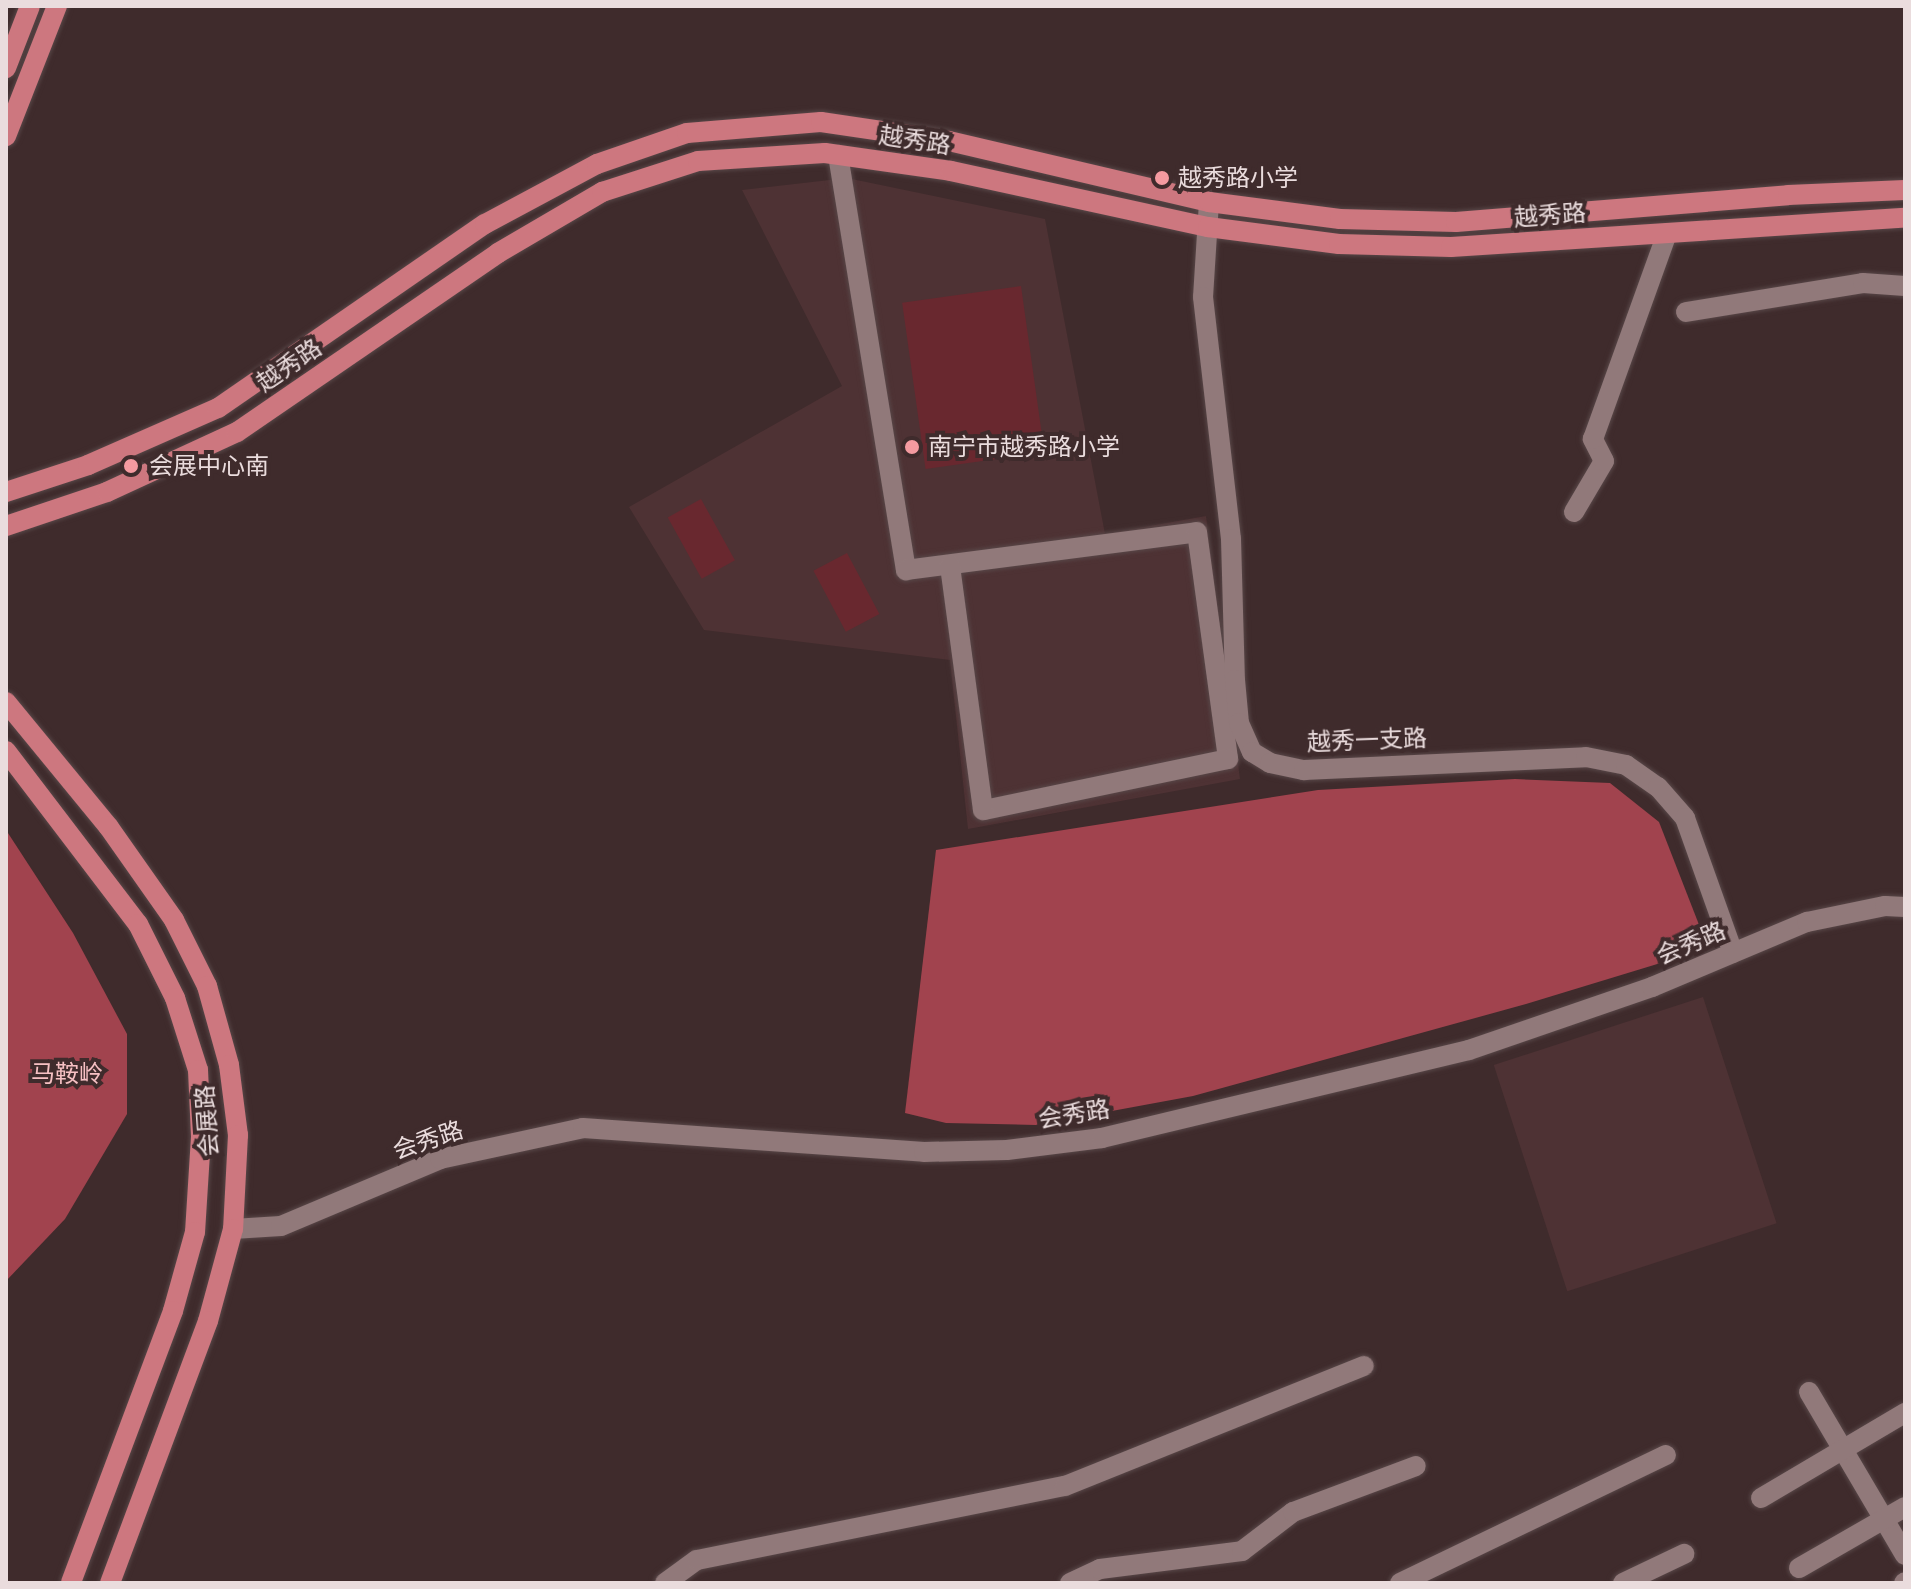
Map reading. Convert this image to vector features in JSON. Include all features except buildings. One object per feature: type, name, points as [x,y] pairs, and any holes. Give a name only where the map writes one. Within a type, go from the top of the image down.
[{"type":"main road","points":[[8,64],[30,6]]},
{"type":"main road","points":[[6,136],[57,6]]},
{"type":"main road","name":"越秀路","points":[[6,492],[88,465],[218,408],[485,224],[597,164],[687,133],[821,122],[949,141],[1209,202],[1340,219],[1456,222],[1788,195],[1905,190]]},
{"type":"main road","name":"越秀路","points":[[6,526],[107,492],[237,432],[498,253],[602,192],[698,161],[838,155],[951,171],[1208,227],[1339,244],[1451,247],[1905,218]]},
{"type":"main road","name":"会展路","points":[[6,702],[116,838],[174,920],[207,986],[229,1065],[238,1135],[233,1229],[208,1321],[110,1583]]},
{"type":"main road","name":"会展路","points":[[6,751],[138,924],[175,998],[198,1070],[201,1137],[195,1232],[173,1311],[71,1583]]},
{"type":"street","points":[[6,34],[8,64]]},
{"type":"street","points":[[838,155],[906,570],[1197,532],[1228,759],[983,810],[950,565]]},
{"type":"street","name":"越秀一支路","points":[[1209,202],[1203,297],[1231,539],[1239,723],[1252,752],[1270,763],[1304,770],[1586,757],[1626,765],[1658,787],[1685,818],[1733,953]]},
{"type":"street","points":[[1574,512],[1604,461],[1593,439],[1667,233]]},
{"type":"street","points":[[1686,312],[1863,283],[1905,286]]},
{"type":"street","name":"会秀路","points":[[233,1229],[281,1226],[440,1159],[583,1128],[924,1152],[1007,1150],[1102,1138],[1469,1050],[1652,987],[1807,922],[1885,906],[1905,907]]},
{"type":"street","points":[[665,1583],[697,1560],[1065,1486],[1364,1366]]},
{"type":"street","points":[[1809,1392],[1905,1555]]},
{"type":"street","points":[[1761,1498],[1905,1413]]},
{"type":"street","points":[[1400,1583],[1666,1455]]},
{"type":"street","points":[[1070,1583],[1100,1569],[1242,1551],[1293,1512],[1416,1466]]},
{"type":"street","points":[[1799,1568],[1905,1507]]},
{"type":"street","points":[[1623,1583],[1684,1554]]},
{"type":"shaded area","name":"南宁市越秀路小学","points":[[847,178],[1045,219],[1105,534],[1206,516],[1240,779],[968,829],[950,660],[704,630],[629,507],[842,386],[742,190]]},
{"type":"shaded area","points":[[1021,286],[1044,452],[926,469],[902,303]]},
{"type":"shaded area","points":[[701,499],[735,560],[702,579],[668,517]]},
{"type":"shaded area","points":[[847,553],[879,614],[846,632],[813,571]]},
{"type":"shaded area","points":[[1703,997],[1777,1223],[1567,1291],[1494,1065]]},
{"type":"green space","points":[[1515,779],[1610,783],[1659,822],[1703,935],[1677,958],[1526,1004],[1193,1096],[1036,1125],[946,1123],[905,1113],[936,850],[1318,790]]},
{"type":"green space","name":"马鞍岭","points":[[6,830],[73,933],[127,1034],[127,1114],[65,1219],[6,1281]]},
{"type":"place","name":"越秀路小学","points":[[1162,178]]},
{"type":"place","name":"南宁市越秀路小学","points":[[912,447]]},
{"type":"place","name":"会展中心南","points":[[131,466]]}]
